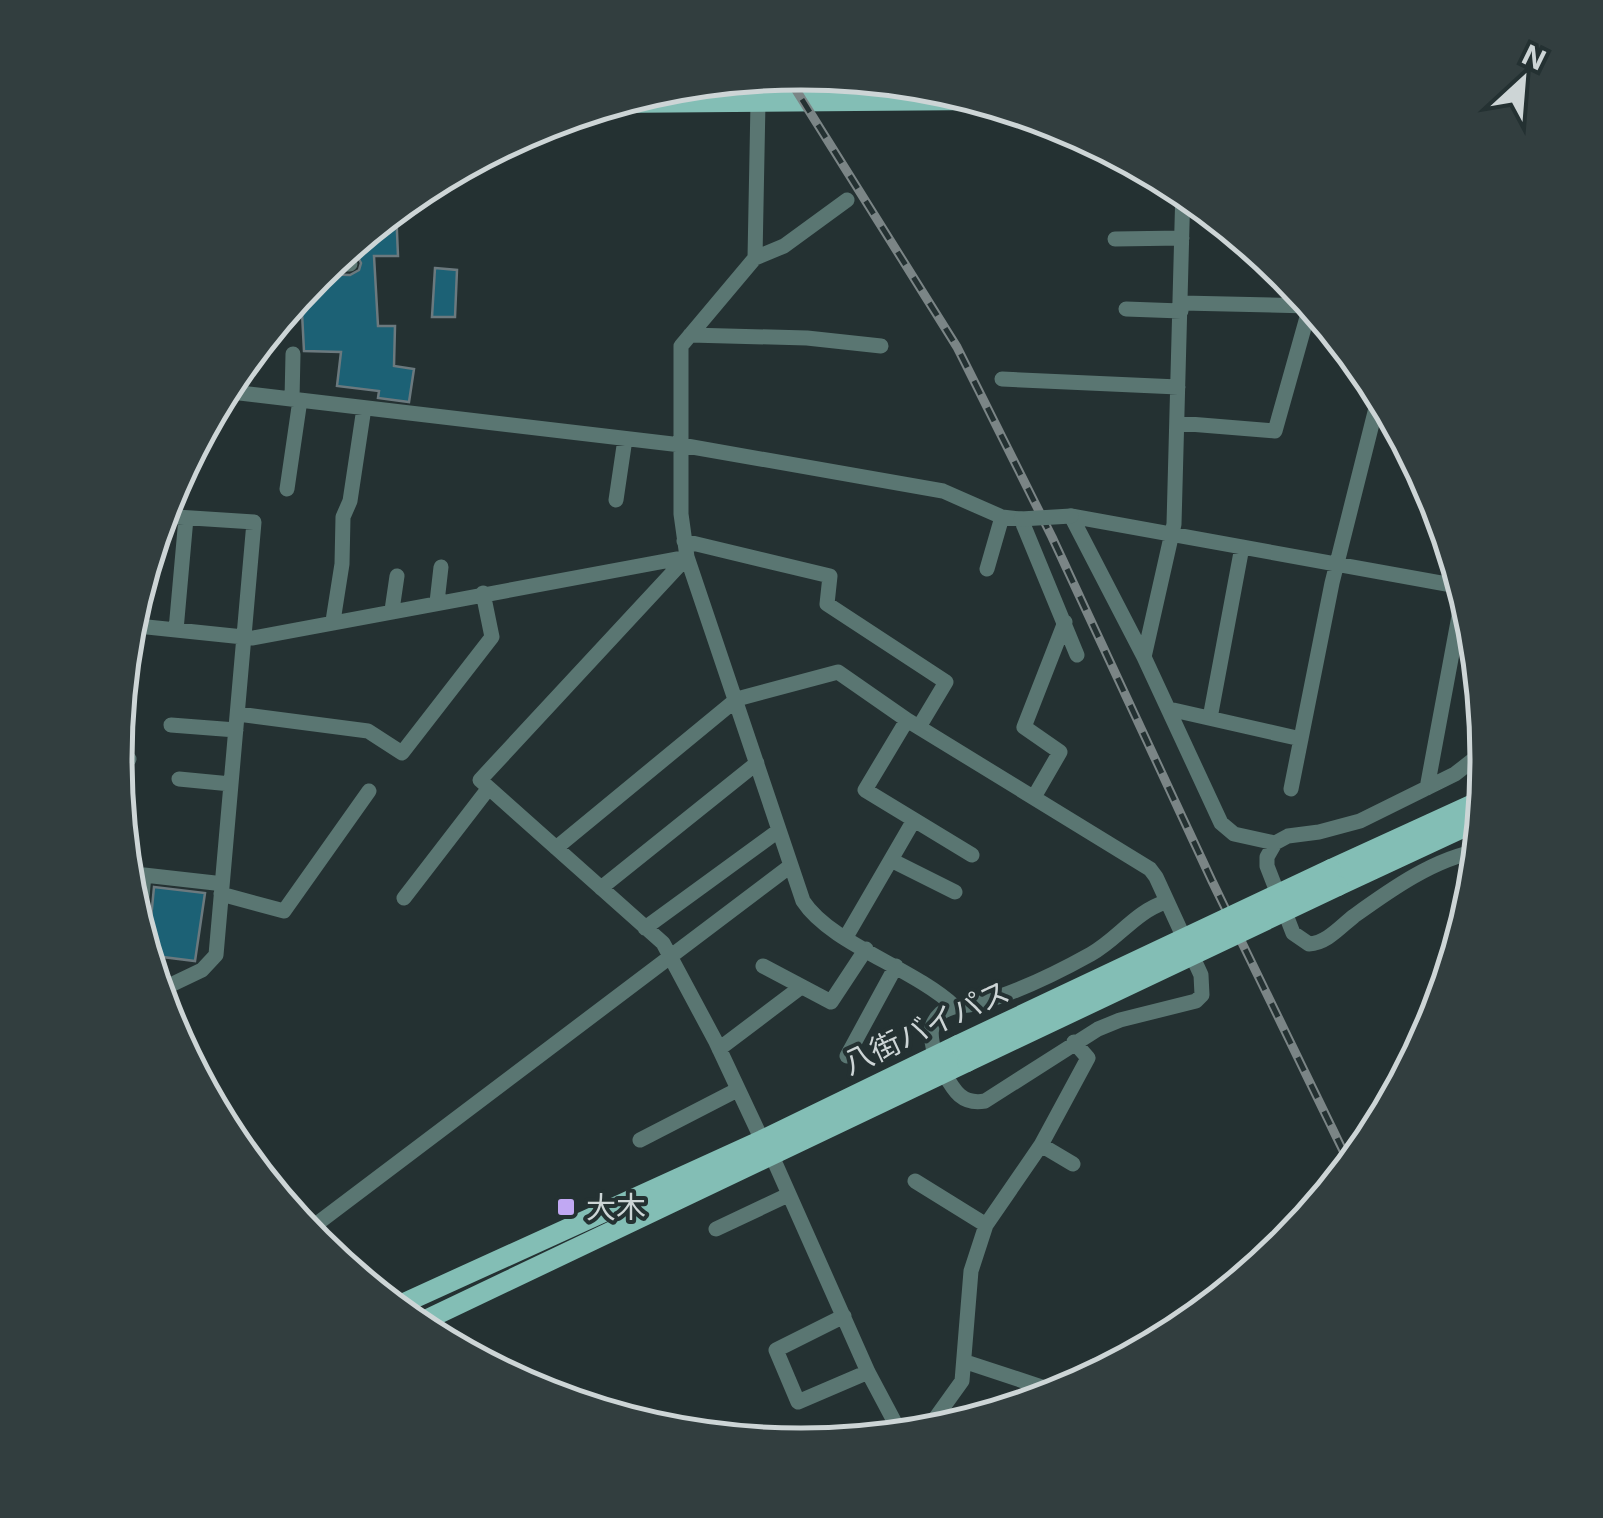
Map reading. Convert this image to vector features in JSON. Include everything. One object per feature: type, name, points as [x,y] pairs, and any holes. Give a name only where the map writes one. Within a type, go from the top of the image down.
[{"type":"main road","points":[[674,103],[758,102],[856,92]]},
{"type":"main road","name":"八街バイパス","points":[[432,1316],[940,1064],[1335,878],[1469,807]]},
{"type":"main road","name":"八街バイパス","points":[[1335,878],[1467,826]]},
{"type":"main road","name":"八街バイパス","points":[[410,1301],[767,1148]]},
{"type":"street","points":[[755,258],[758,102]]},
{"type":"street","points":[[847,200],[784,246],[755,258],[680,346],[685,549],[789,867],[809,911],[817,920],[934,988],[954,1006]]},
{"type":"street","points":[[1144,658],[1174,524],[1183,210]]},
{"type":"street","points":[[1115,239],[1182,238]]},
{"type":"street","points":[[1126,309],[1292,304]]},
{"type":"street","points":[[1177,423],[1275,431],[1306,321]]},
{"type":"street","points":[[690,335],[807,338],[881,346]]},
{"type":"street","points":[[287,489],[296,400],[293,354]]},
{"type":"street","points":[[1002,379],[1178,387]]},
{"type":"street","points":[[241,393],[681,445],[943,491],[1002,516],[1072,516],[1448,585]]},
{"type":"street","points":[[333,621],[342,564],[343,517],[350,501],[364,408]]},
{"type":"street","points":[[1292,789],[1332,584],[1375,414]]},
{"type":"street","points":[[616,500],[625,439]]},
{"type":"street","points":[[987,569],[1002,516]]},
{"type":"street","points":[[1072,516],[1221,823],[1234,834],[1275,842],[1360,821],[1455,774],[1470,762]]},
{"type":"street","points":[[172,985],[202,970],[216,955],[218,889],[232,784],[254,522],[178,517]]},
{"type":"street","points":[[176,630],[186,518]]},
{"type":"street","points":[[1021,519],[1077,655]]},
{"type":"street","points":[[1210,718],[1242,547]]},
{"type":"street","points":[[685,549],[480,780],[662,943],[671,956],[767,1148],[894,1421]]},
{"type":"street","points":[[145,627],[253,638],[685,549],[830,576],[828,604],[946,682],[865,790],[972,855]]},
{"type":"street","points":[[437,602],[441,567]]},
{"type":"street","points":[[392,610],[397,576]]},
{"type":"street","points":[[170,725],[237,722],[368,731],[402,753],[492,636],[483,593]]},
{"type":"street","points":[[1034,797],[1060,752],[1024,726],[1066,622]]},
{"type":"street","points":[[1428,788],[1457,625]]},
{"type":"street","points":[[556,848],[736,699],[838,672],[913,723],[1150,869],[1202,975],[1202,995],[1184,1005],[1120,1020],[1074,1042],[985,1101],[966,1101],[956,1093],[940,1064],[930,1035],[938,1016],[954,1006],[976,1004],[1010,991],[1091,954],[1150,907],[1166,902]]},
{"type":"street","points":[[1168,709],[1301,739]]},
{"type":"street","points":[[601,888],[757,763]]},
{"type":"street","points":[[180,779],[232,784]]},
{"type":"street","points":[[404,898],[488,789]]},
{"type":"street","points":[[143,880],[144,875],[218,889],[284,911],[369,791]]},
{"type":"street","points":[[846,937],[914,820]]},
{"type":"street","points":[[645,928],[778,830]]},
{"type":"street","points":[[1275,842],[1267,866],[1292,933],[1309,944],[1324,940],[1390,890],[1463,856]]},
{"type":"street","points":[[891,860],[954,892]]},
{"type":"street","points":[[319,1222],[789,867]]},
{"type":"street","points":[[763,966],[831,1002],[866,949]]},
{"type":"street","points":[[847,1056],[896,966]]},
{"type":"street","points":[[719,1049],[802,987]]},
{"type":"street","points":[[942,1413],[962,1380],[970,1271],[986,1226],[1042,1145],[1088,1058],[1074,1042]]},
{"type":"street","points":[[640,1140],[737,1090]]},
{"type":"street","points":[[1042,1145],[1072,1164]]},
{"type":"street","points":[[914,1181],[986,1226]]},
{"type":"street","points":[[716,1230],[788,1195]]},
{"type":"street","points":[[844,1316],[776,1350],[798,1402],[868,1372]]},
{"type":"street","points":[[966,1362],[1036,1385]]},
{"type":"building","points":[[397,226],[398,256],[374,256],[378,326],[395,326],[394,366],[414,369],[409,402],[378,398],[379,391],[337,386],[341,352],[304,351],[302,315],[340,275],[359,270],[358,258]]},
{"type":"building","points":[[435,268],[457,270],[455,317],[432,317]]},
{"type":"building","points":[[154,887],[205,893],[195,961],[163,957],[151,916]]},
{"type":"railway","points":[[796,90],[957,347],[1052,537],[1343,1151]]},
{"type":"place","name":"大木","points":[[566,1207]]}]
